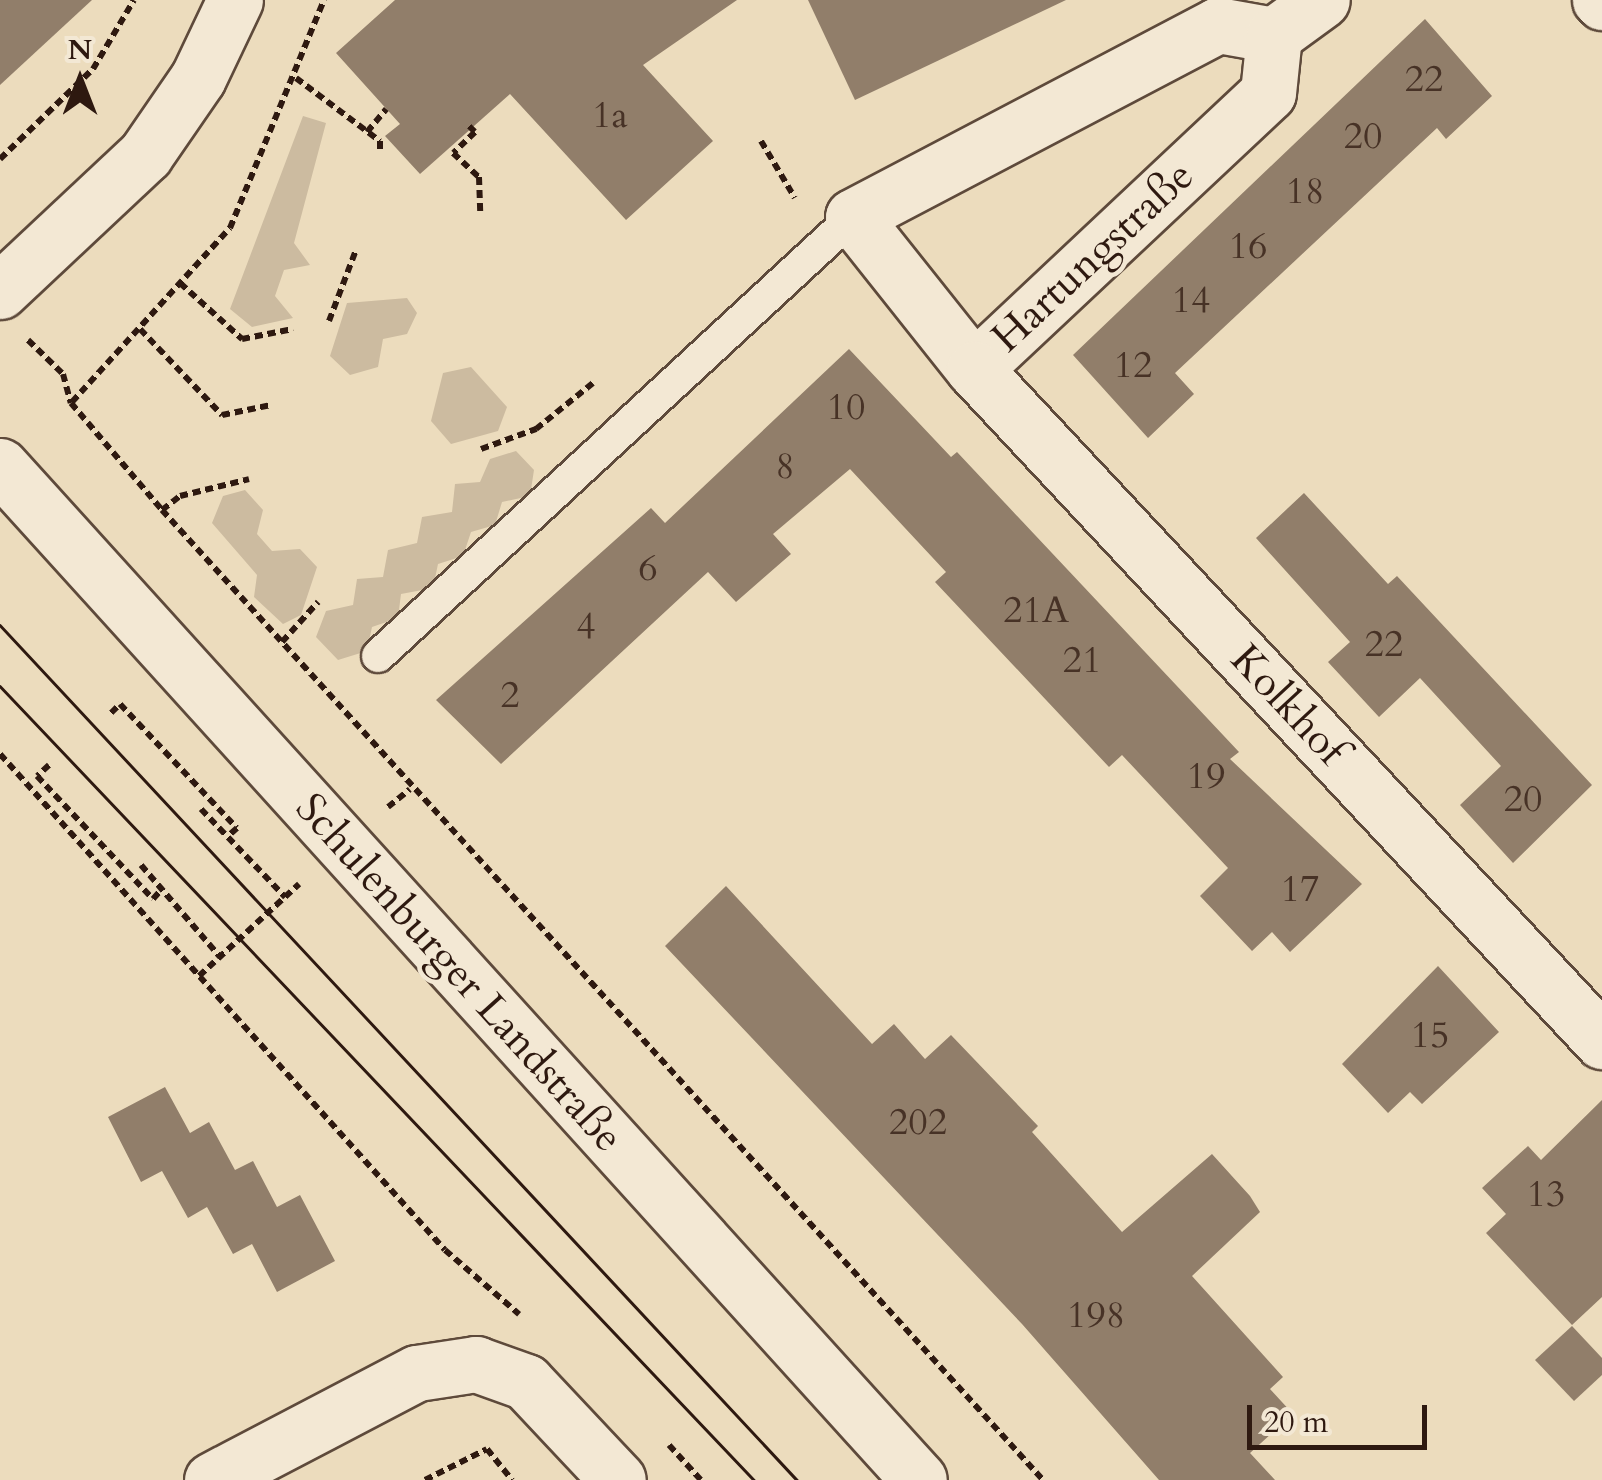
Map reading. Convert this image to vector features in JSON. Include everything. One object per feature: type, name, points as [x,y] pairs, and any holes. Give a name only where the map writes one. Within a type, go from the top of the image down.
[{"type":"street","points":[[12,314],[145,155],[198,78],[235,0]]},
{"type":"street","points":[[853,218],[1218,25],[1274,35],[1322,0]]},
{"type":"street","name":"Hartungstraße","points":[[853,218],[974,370],[1268,93],[1274,35]]},
{"type":"street","name":"Kolkhof","points":[[974,370],[1602,1041]]},
{"type":"street","name":"Schulenburger Landstraße","points":[[0,466],[919,1480]]},
{"type":"street","points":[[212,1480],[417,1373],[476,1364],[526,1382],[618,1480]]},
{"type":"lane","points":[[378,656],[853,218]]},
{"type":"path","points":[[0,159],[94,70],[134,0]]},
{"type":"path","points":[[71,403],[230,228],[296,78],[324,0]]},
{"type":"path","points":[[296,78],[380,141],[380,151]]},
{"type":"path","points":[[367,132],[386,109]]},
{"type":"path","points":[[469,126],[475,132],[454,153],[479,177],[480,212]]},
{"type":"path","points":[[760,141],[776,177],[795,198]]},
{"type":"path","points":[[329,321],[356,250]]},
{"type":"path","points":[[180,283],[242,339],[293,329]]},
{"type":"path","points":[[12,314],[63,374],[71,403],[162,510],[1042,1480]]},
{"type":"path","points":[[140,329],[222,415],[271,405]]},
{"type":"path","points":[[480,449],[536,429],[593,382]]},
{"type":"path","points":[[162,510],[180,496],[249,479]]},
{"type":"path","points":[[282,642],[318,602]]},
{"type":"path","points":[[111,713],[120,704],[238,828],[228,836]]},
{"type":"path","points":[[0,754],[446,1250],[519,1314],[502,1324]]},
{"type":"path","points":[[48,765],[38,776],[152,899],[162,889]]},
{"type":"path","points":[[200,809],[285,897]]},
{"type":"path","points":[[142,864],[220,957]]},
{"type":"path","points":[[425,1480],[487,1450],[512,1480]]},
{"type":"shaded area","points":[[303,116],[326,123],[294,243],[310,265],[284,270],[275,296],[293,318],[252,327],[230,309]]},
{"type":"shaded area","points":[[407,298],[417,313],[407,334],[383,339],[378,367],[350,375],[330,356],[347,303]]},
{"type":"shaded area","points":[[471,367],[507,407],[498,431],[451,444],[431,421],[443,373]]},
{"type":"shaded area","points":[[516,451],[534,470],[530,496],[502,502],[495,525],[471,532],[463,556],[438,564],[433,588],[401,594],[398,618],[372,627],[367,651],[338,660],[316,637],[326,611],[353,605],[357,579],[383,577],[388,550],[417,543],[422,517],[452,512],[455,484],[480,482],[490,459]]},
{"type":"shaded area","points":[[245,490],[263,510],[257,534],[272,551],[300,549],[317,567],[301,615],[283,624],[254,597],[257,575],[212,523],[223,496]]},
{"type":"building","points":[[0,0],[92,0],[0,85]]},
{"type":"building","points":[[395,0],[737,0],[643,65],[713,141],[626,220],[510,94],[420,174],[385,136],[400,124],[336,53]]},
{"type":"building","points":[[808,0],[1066,0],[855,100]]},
{"type":"building","points":[[1425,19],[1492,96],[1446,139],[1437,128],[1175,373],[1194,394],[1148,438],[1073,355]]},
{"type":"building","points":[[849,349],[951,457],[957,452],[1239,752],[1230,759],[1362,884],[1290,952],[1272,932],[1252,951],[1200,896],[1228,868],[1122,755],[1109,767],[935,582],[946,572],[850,469],[773,534],[791,554],[736,602],[708,572],[501,764],[436,700],[651,508],[665,523]]},
{"type":"building","points":[[1304,493],[1388,584],[1397,576],[1592,785],[1513,863],[1460,805],[1501,766],[1420,678],[1379,717],[1328,662],[1350,642],[1256,538]]},
{"type":"building","points":[[726,886],[872,1044],[894,1024],[925,1059],[951,1035],[1038,1126],[1032,1132],[1122,1232],[1212,1154],[1260,1212],[1192,1276],[1283,1377],[1270,1389],[1293,1414],[1250,1453],[1275,1480],[1159,1480],[1022,1324],[665,946]]},
{"type":"building","points":[[1438,966],[1499,1032],[1422,1104],[1410,1092],[1388,1113],[1342,1064]]},
{"type":"building","points":[[165,1087],[190,1133],[209,1122],[235,1170],[253,1161],[277,1207],[300,1195],[335,1261],[277,1292],[252,1244],[233,1254],[207,1207],[188,1218],[162,1171],[141,1182],[108,1117]]},
{"type":"building","points":[[1602,1100],[1602,1297],[1572,1325],[1486,1233],[1506,1214],[1482,1188],[1528,1146],[1541,1160]]},
{"type":"building","points":[[1572,1326],[1602,1358],[1602,1375],[1574,1401],[1535,1360]]},
{"type":"tram line","points":[[0,625],[797,1480]]},
{"type":"tram line","points":[[0,686],[754,1480]]}]
